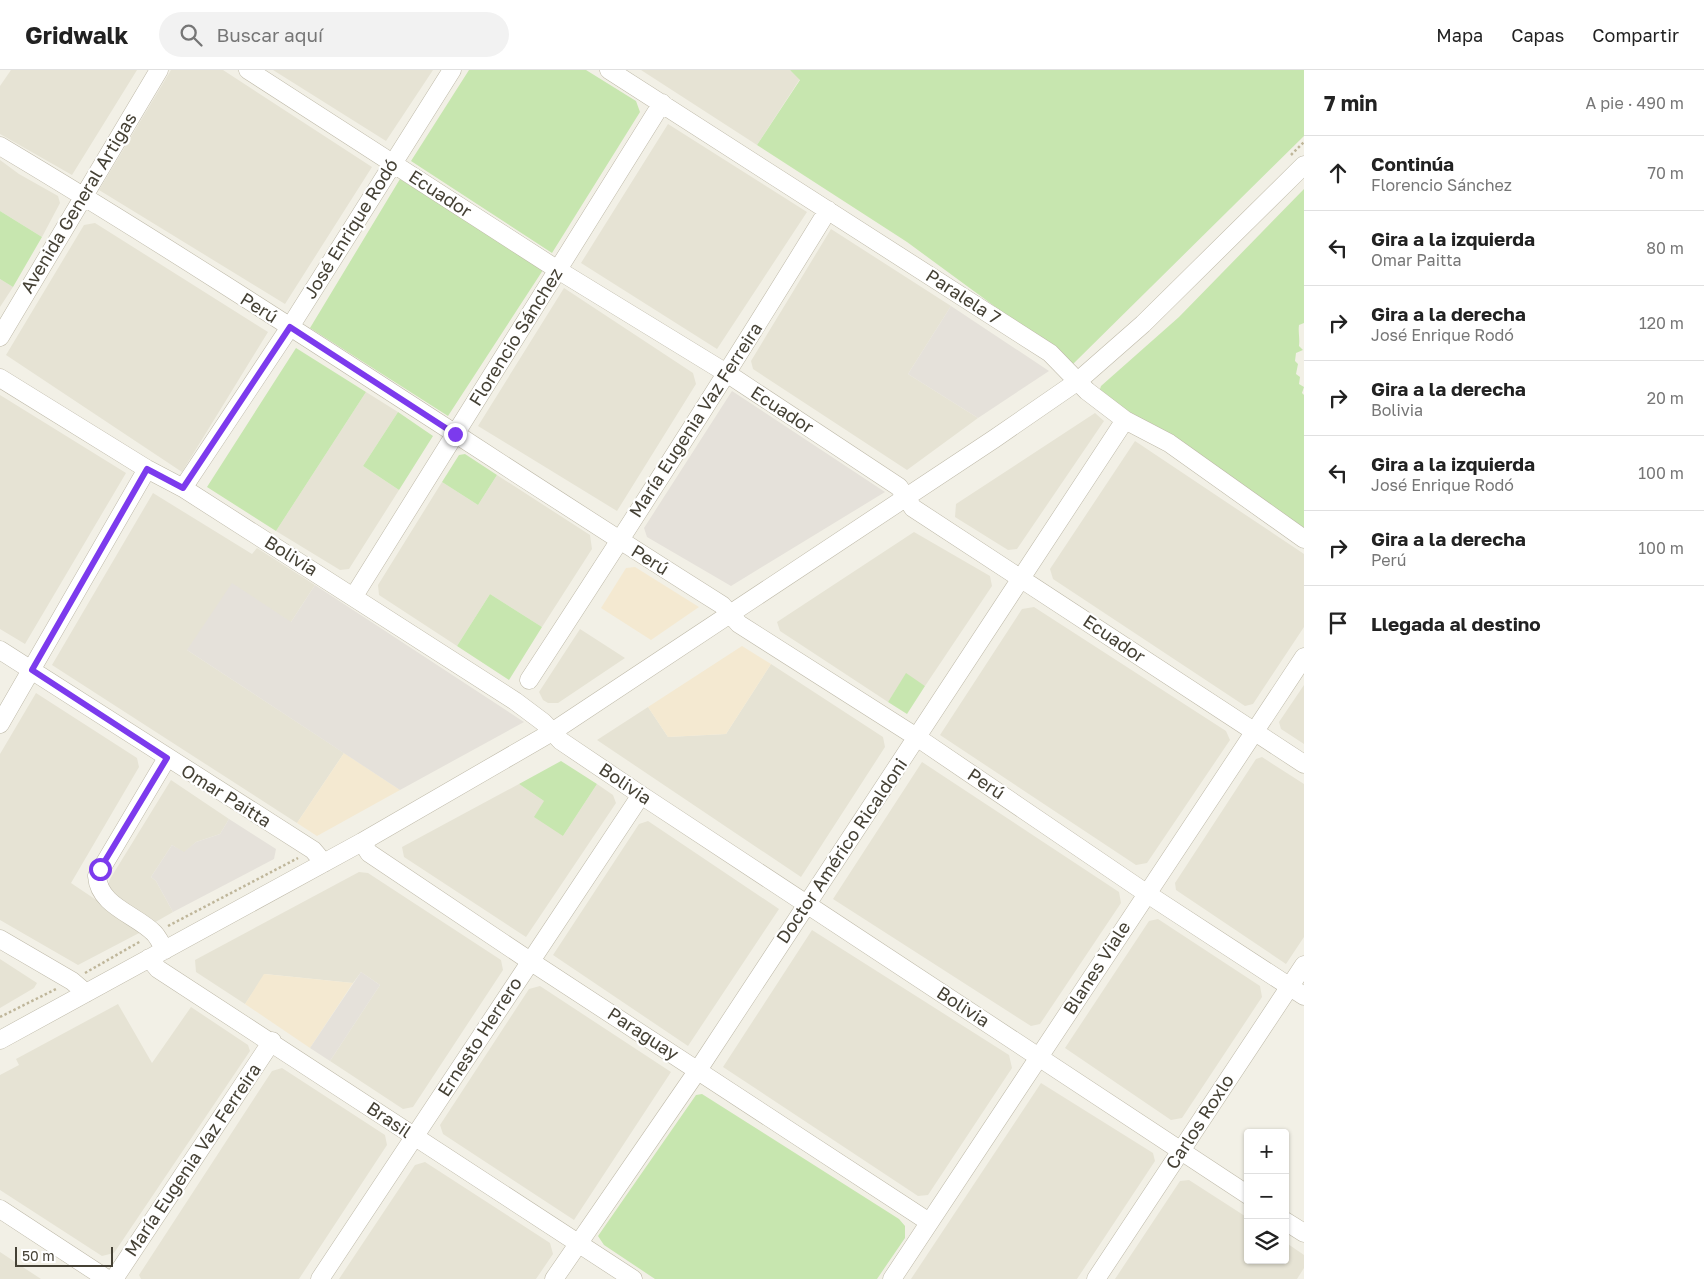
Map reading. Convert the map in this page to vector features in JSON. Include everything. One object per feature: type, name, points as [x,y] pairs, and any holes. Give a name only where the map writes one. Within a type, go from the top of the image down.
[{"type":"street","name":"Avenida General Artigas","points":[[0,337],[159,70]]},
{"type":"street","name":"Ecuador","points":[[248,70],[558,270],[728,374],[899,487],[913,508],[1023,578],[1304,764]]},
{"type":"street","name":"José Enrique Rodó","points":[[183,488],[290,327],[392,162],[452,70]]},
{"type":"street","name":"Paralela 7","points":[[609,70],[1050,353],[1087,391],[1125,420],[1169,444],[1304,539]]},
{"type":"street","name":"Florencio Sánchez","points":[[354,596],[662,103]]},
{"type":"street","name":"Perú","points":[[0,146],[83,196],[290,327],[618,540],[722,605],[739,624],[918,738],[1146,893],[1297,991]]},
{"type":"street","points":[[0,1040],[165,950],[318,857],[362,842],[552,732],[1078,381],[1143,324],[1297,160]]},
{"type":"street","name":"María Eugenia Vaz Ferreira","points":[[529,680],[618,540],[728,374],[828,210]]},
{"type":"street","name":"Bolivia","points":[[0,378],[147,469],[183,488],[515,701],[543,722],[561,741],[1244,1193]]},
{"type":"street","name":"Doctor Américo Ricaldoni","points":[[554,1279],[698,1070],[806,904],[918,738],[1125,420]]},
{"type":"street","points":[[0,724],[147,469]]},
{"type":"street","name":"Omar Paitta","points":[[0,650],[318,857]]},
{"type":"street","name":"Blanes Viale","points":[[892,1279],[1304,657]]},
{"type":"street","points":[[165,950],[154,933],[103,896],[97,884],[97,876],[167,758]]},
{"type":"street","name":"Ernesto Herrero","points":[[320,1279],[641,795]]},
{"type":"street","name":"Paraguay","points":[[362,842],[369,853],[530,961],[929,1222]]},
{"type":"street","points":[[0,940],[72,981],[86,993]]},
{"type":"street","name":"Brasil","points":[[149,958],[158,969],[633,1279]]},
{"type":"street","name":"Carlos Roxlo","points":[[1096,1279],[1182,1151],[1297,991],[1304,965]]},
{"type":"street","name":"María Eugenia Vaz Ferreira","points":[[114,1279],[272,1042]]},
{"type":"street","points":[[0,1210],[107,1279]]},
{"type":"street","points":[[1289,1224],[1304,1233]]},
{"type":"path","points":[[1297,160],[1304,142]]},
{"type":"path","points":[[0,1018],[72,981],[154,933],[318,857]]},
{"type":"shaded area","points":[[11,70],[137,70],[72,175],[0,134],[0,86]]},
{"type":"shaded area","points":[[171,70],[223,70],[372,167],[285,304],[99,190]]},
{"type":"shaded area","points":[[273,70],[433,70],[386,141]]},
{"type":"shaded area","points":[[641,70],[790,70],[800,79],[757,145]]},
{"type":"shaded area","points":[[668,124],[807,212],[717,349],[581,263]]},
{"type":"shaded area","points":[[0,160],[19,174],[58,196],[60,203],[42,237],[0,211]]},
{"type":"shaded area","points":[[95,223],[268,332],[182,472],[6,355],[84,225]]},
{"type":"shaded area","points":[[831,229],[951,306],[908,374],[978,418],[907,470],[753,369],[751,361]]},
{"type":"shaded area","points":[[0,279],[13,287],[0,307]]},
{"type":"shaded area","points":[[564,288],[693,373],[696,384],[617,511],[478,426]]},
{"type":"shaded area","points":[[951,306],[1049,371],[978,418],[908,374]]},
{"type":"shaded area","points":[[732,391],[885,492],[731,586],[647,537],[644,528]]},
{"type":"shaded area","points":[[366,392],[398,412],[363,466],[399,490],[349,569],[340,570],[276,531]]},
{"type":"shaded area","points":[[0,395],[126,473],[25,644],[0,629]]},
{"type":"shaded area","points":[[1095,413],[1104,421],[1017,549],[1008,550],[955,517],[956,504]]},
{"type":"shaded area","points":[[1135,441],[1304,554],[1304,627],[1253,704],[1245,706],[1053,579],[1050,569]]},
{"type":"shaded area","points":[[497,475],[590,535],[592,549],[542,627],[490,594],[457,646],[379,595],[378,585],[442,482],[478,505]]},
{"type":"shaded area","points":[[153,493],[252,554],[257,548],[315,585],[291,622],[187,650],[344,753],[297,823],[52,665]]},
{"type":"shaded area","points":[[914,532],[990,576],[992,586],[925,686],[906,674],[888,702],[780,631],[777,622]]},
{"type":"shaded area","points":[[635,567],[699,607],[651,640],[601,608],[626,568]]},
{"type":"shaded area","points":[[232,583],[291,622],[315,585],[524,722],[400,790],[187,650]]},
{"type":"shaded area","points":[[1034,607],[1226,731],[1230,740],[1147,863],[1136,865],[940,735],[1022,609]]},
{"type":"shaded area","points":[[580,629],[625,658],[558,703],[548,703],[543,700],[539,692]]},
{"type":"shaded area","points":[[742,646],[771,664],[726,734],[668,737],[648,707]]},
{"type":"shaded area","points":[[771,664],[883,737],[885,747],[801,877],[597,740],[648,707],[668,737],[726,734]]},
{"type":"shaded area","points":[[1304,685],[1304,744],[1281,729],[1279,722]]},
{"type":"shaded area","points":[[36,693],[137,758],[139,767],[71,883],[141,930],[141,932],[78,965],[0,920],[0,754]]},
{"type":"shaded area","points":[[344,753],[400,790],[317,836],[297,823]]},
{"type":"shaded area","points":[[1262,757],[1304,784],[1304,937],[1286,964],[1176,890],[1175,883],[1256,759]]},
{"type":"shaded area","points":[[922,762],[1119,892],[1121,903],[1040,1024],[1031,1026],[833,899]]},
{"type":"shaded area","points":[[171,780],[229,819],[220,834],[196,842],[184,853],[172,845],[151,877],[156,881],[173,912],[152,924],[107,888],[110,879]]},
{"type":"shaded area","points":[[519,784],[544,801],[563,836],[597,784],[613,795],[616,803],[526,937],[404,857],[402,847]]},
{"type":"shaded area","points":[[229,819],[276,849],[274,859],[173,912],[156,881],[151,877],[172,845],[184,852],[196,842],[220,834]]},
{"type":"shaded area","points":[[648,821],[779,909],[688,1046],[553,955],[639,824]]},
{"type":"shaded area","points":[[359,872],[368,873],[501,960],[503,970],[413,1107],[403,1109],[330,1061],[380,985],[361,972],[353,983],[265,974],[245,1004],[196,972],[195,960]]},
{"type":"shaded area","points":[[1158,919],[1260,986],[1262,997],[1182,1118],[1171,1120],[1065,1048],[1149,921]]},
{"type":"shaded area","points":[[812,930],[1009,1055],[1012,1068],[928,1195],[918,1196],[723,1067]]},
{"type":"shaded area","points":[[0,959],[37,983],[34,988],[0,1008]]},
{"type":"shaded area","points":[[361,972],[380,985],[330,1061],[310,1048]]},
{"type":"shaded area","points":[[264,974],[353,983],[310,1048],[245,1004]]},
{"type":"shaded area","points":[[540,986],[671,1072],[574,1220],[443,1134],[440,1125],[529,989]]},
{"type":"shaded area","points":[[118,1004],[152,1063],[191,1007],[248,1045],[250,1051],[114,1253],[102,1256],[0,1190],[0,1075],[19,1065],[16,1059]]},
{"type":"shaded area","points":[[282,1068],[385,1135],[387,1145],[299,1279],[141,1279],[139,1275],[272,1071]]},
{"type":"shaded area","points":[[1041,1083],[1153,1153],[1155,1161],[1077,1279],[911,1279]]},
{"type":"shaded area","points":[[425,1162],[550,1243],[553,1254],[536,1279],[339,1279],[415,1165]]},
{"type":"shaded area","points":[[1189,1180],[1244,1215],[1244,1264],[1289,1264],[1289,1245],[1304,1255],[1304,1268],[1297,1279],[1115,1279],[1180,1181]]},
{"type":"shaded area","points":[[0,1252],[41,1279],[0,1279]]},
{"type":"green space","points":[[469,70],[586,70],[636,101],[640,112],[552,253],[411,161]]},
{"type":"green space","points":[[790,70],[1304,70],[1304,136],[1073,364],[907,242],[757,145],[800,80]]},
{"type":"green space","points":[[400,179],[543,270],[448,416],[310,328]]},
{"type":"green space","points":[[1304,189],[1304,323],[1299,325],[1299,346],[1303,350],[1296,353],[1295,361],[1298,364],[1296,374],[1300,377],[1299,384],[1304,387],[1302,393],[1304,395],[1304,529],[1172,436],[1118,407],[1099,392],[1101,386],[1179,317]]},
{"type":"green space","points":[[0,211],[42,237],[13,287],[0,279]]},
{"type":"green space","points":[[296,348],[366,392],[276,531],[207,487]]},
{"type":"green space","points":[[398,412],[433,436],[399,490],[363,466]]},
{"type":"green space","points":[[465,454],[497,475],[478,505],[442,482],[459,455]]},
{"type":"green space","points":[[490,594],[542,627],[509,680],[457,646]]},
{"type":"green space","points":[[906,673],[925,686],[907,714],[888,702]]},
{"type":"green space","points":[[561,761],[597,784],[563,836],[534,817],[544,801],[519,784]]},
{"type":"green space","points":[[702,1094],[899,1219],[905,1226],[905,1238],[877,1279],[655,1279],[604,1245],[598,1236],[696,1095]]},
{"type":"route","points":[[100,869],[167,758],[32,670],[147,469],[183,488],[290,327],[455,434]]}]
